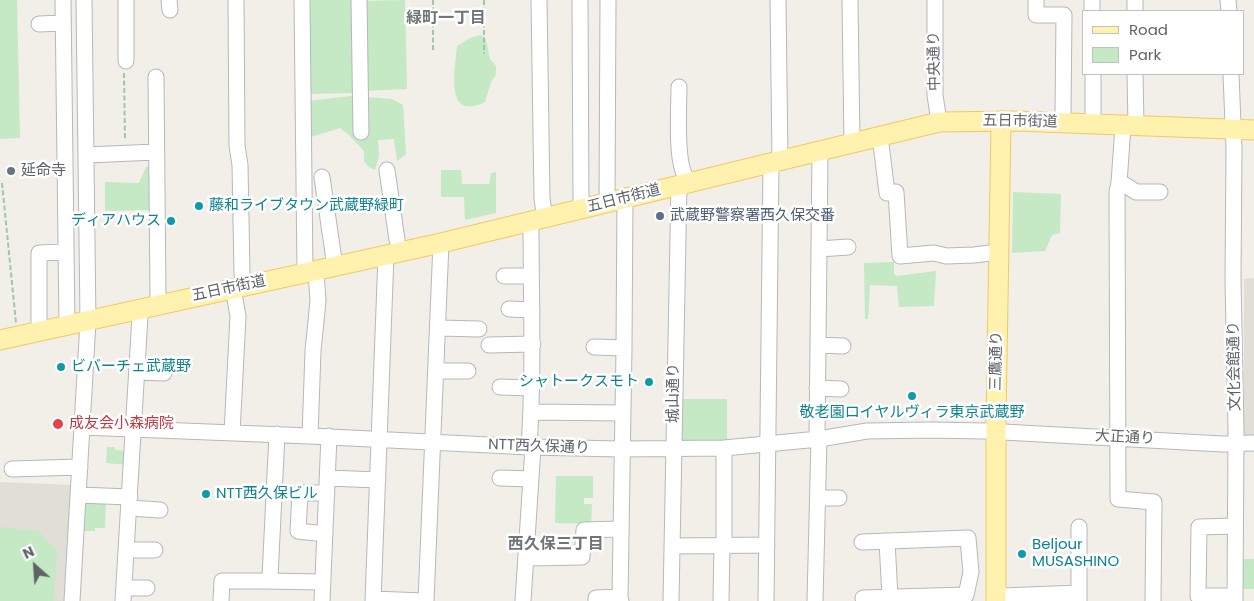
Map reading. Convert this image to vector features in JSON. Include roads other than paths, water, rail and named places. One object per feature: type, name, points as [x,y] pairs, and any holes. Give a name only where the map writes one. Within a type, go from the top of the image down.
[{"type":"main road","name":"五日市街道","points":[[0,340],[311,272],[391,248],[442,244],[616,200],[682,181],[820,152],[939,122],[1001,121],[1254,130]]},
{"type":"main road","name":"三鷹通り","points":[[999,598],[996,572],[996,432],[1001,121]]},
{"type":"street","points":[[63,0],[67,326]]},
{"type":"street","points":[[72,601],[88,321],[84,0]]},
{"type":"street","points":[[126,0],[126,61]]},
{"type":"street","points":[[232,433],[239,287],[242,274],[240,165],[237,146],[236,0]]},
{"type":"street","points":[[302,0],[303,88],[311,272],[318,300],[313,352],[310,436]]},
{"type":"street","points":[[359,0],[361,132]]},
{"type":"street","points":[[524,601],[531,479],[533,344],[531,276],[542,199],[539,0]]},
{"type":"street","points":[[580,0],[581,201]]},
{"type":"street","points":[[596,601],[596,598],[620,599],[624,348],[608,0]]},
{"type":"street","points":[[766,601],[778,0]]},
{"type":"street","points":[[850,0],[852,144]]},
{"type":"street","name":"中央通り","points":[[935,0],[935,95],[939,122]]},
{"type":"street","points":[[1036,0],[1036,15],[1064,15],[1063,112]]},
{"type":"street","points":[[39,24],[62,23]]},
{"type":"street","points":[[1093,75],[1093,124]]},
{"type":"street","points":[[1135,75],[1129,126],[1117,192],[1118,499],[1154,502],[1153,601]]},
{"type":"street","name":"文化会館通り","points":[[1231,75],[1233,130],[1235,598]]},
{"type":"street","points":[[156,77],[158,298]]},
{"type":"street","name":"城山通り","points":[[671,601],[683,173],[680,159],[679,87]]},
{"type":"street","points":[[303,88],[308,89],[309,123]]},
{"type":"street","points":[[582,114],[598,114]]},
{"type":"street","points":[[881,144],[887,193],[896,192],[900,256],[934,253],[946,256],[990,253]]},
{"type":"street","points":[[87,155],[156,152]]},
{"type":"street","points":[[815,601],[818,498],[820,152]]},
{"type":"street","points":[[387,170],[391,248],[373,600],[425,601],[442,244]]},
{"type":"street","points":[[322,176],[334,260]]},
{"type":"street","points":[[1119,181],[1136,192],[1160,192]]},
{"type":"street","points":[[819,248],[848,247]]},
{"type":"street","points":[[39,325],[39,253],[65,252]]},
{"type":"street","points":[[504,276],[531,276]]},
{"type":"street","points":[[509,309],[532,310]]},
{"type":"street","points":[[140,316],[124,594],[147,588]]},
{"type":"street","points":[[439,328],[479,329]]},
{"type":"street","points":[[489,345],[533,344]]},
{"type":"street","points":[[818,345],[843,346]]},
{"type":"street","points":[[594,347],[624,348]]},
{"type":"street","points":[[436,371],[468,371]]},
{"type":"street","points":[[138,372],[164,373]]},
{"type":"street","points":[[500,387],[532,388]]},
{"type":"street","points":[[818,388],[841,388]]},
{"type":"street","points":[[532,412],[622,412]]},
{"type":"street","name":"NTT西久保通り","points":[[82,427],[329,436],[531,447],[621,449],[724,448],[818,439],[867,431],[996,432]]},
{"type":"street","name":"大正通り","points":[[996,432],[1235,444],[1254,443]]},
{"type":"street","points":[[265,581],[270,577],[277,434]]},
{"type":"street","points":[[322,601],[329,436]]},
{"type":"street","points":[[721,601],[724,448]]},
{"type":"street","points":[[12,469],[80,467]]},
{"type":"street","points":[[328,478],[378,480]]},
{"type":"street","points":[[500,478],[531,479]]},
{"type":"street","points":[[325,534],[298,531],[300,493],[327,493]]},
{"type":"street","points":[[78,496],[129,503],[160,510]]},
{"type":"street","points":[[818,498],[839,498]]},
{"type":"street","points":[[1235,526],[1199,527],[1198,596],[1235,598]]},
{"type":"street","points":[[999,598],[1079,597],[1079,527]]},
{"type":"street","points":[[526,558],[582,557],[584,530],[620,529]]},
{"type":"street","points":[[862,542],[968,538],[971,572],[966,595],[862,598]]},
{"type":"street","points":[[887,541],[890,597]]},
{"type":"street","points":[[672,546],[767,545]]},
{"type":"street","points":[[126,550],[155,550]]},
{"type":"street","points":[[971,572],[996,572]]},
{"type":"street","points":[[221,601],[222,581],[323,582]]},
{"type":"place","name":"延命寺","points":[[11,171]]},
{"type":"place","name":"藤和ライブタウン武蔵野緑町","points":[[199,206]]},
{"type":"place","name":"武蔵野警察署西久保交番","points":[[660,216]]},
{"type":"place","name":"ディアハウス","points":[[171,221]]},
{"type":"place","name":"ビバーチェ武蔵野","points":[[61,367]]},
{"type":"place","name":"シャトークスモト","points":[[649,382]]},
{"type":"place","name":"敬老園ロイヤルヴィラ東京武蔵野","points":[[912,396]]},
{"type":"place","name":"成友会小森病院","points":[[58,424]]},
{"type":"place","name":"NTT西久保ビル","points":[[206,494]]},
{"type":"place","name":"Beljour MUSASHINO","points":[[1022,554]]},
{"type":"district","name":"緑町一丁目","points":[[446,19]]},
{"type":"district","name":"西久保三丁目","points":[[556,545]]}]
